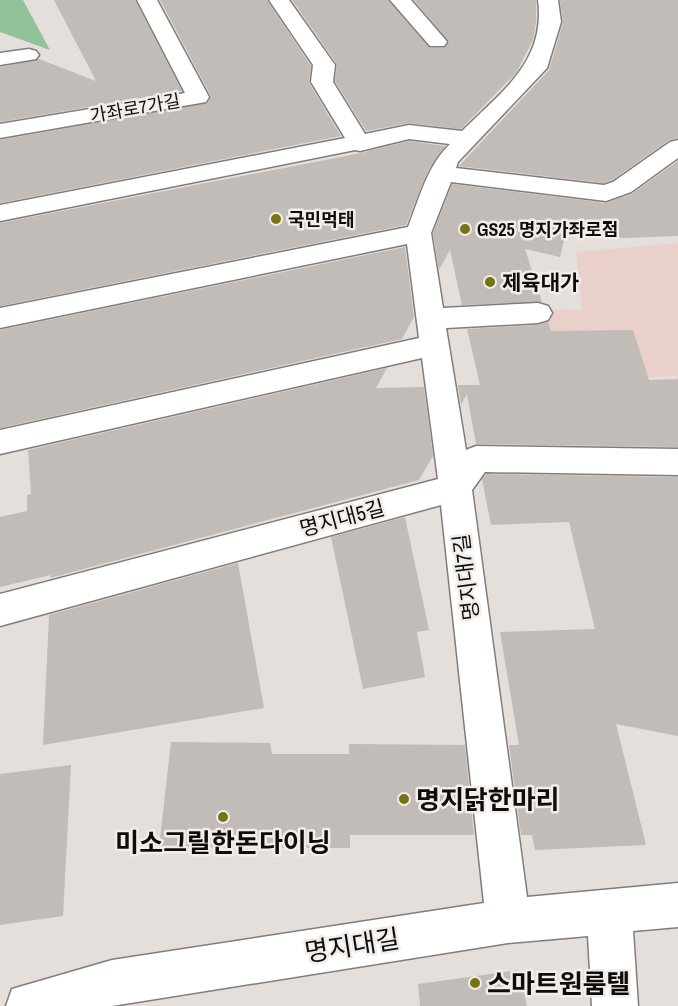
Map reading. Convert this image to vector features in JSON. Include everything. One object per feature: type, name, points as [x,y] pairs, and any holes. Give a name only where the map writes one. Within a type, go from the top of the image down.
[{"type":"street","points":[[136,0],[153,35]]},
{"type":"street","name":"가좌로7가길","points":[[0,131],[198,97],[147,0]]},
{"type":"street","points":[[279,0],[324,65],[322,82],[360,144]]},
{"type":"street","points":[[400,0],[437,42]]},
{"type":"street","points":[[0,318],[418,233],[447,160],[536,68],[550,22],[547,0]]},
{"type":"street","points":[[0,59],[29,55]]},
{"type":"street","points":[[0,213],[360,144],[409,132],[468,139]]},
{"type":"street","points":[[440,173],[606,193],[622,187],[678,147]]},
{"type":"street","name":"명지대7길","points":[[418,233],[455,488],[508,921]]},
{"type":"street","points":[[0,442],[432,332],[538,313]]},
{"type":"street","points":[[455,488],[476,459],[678,462]]},
{"type":"street","name":"명지대5길","points":[[0,610],[455,488]]},
{"type":"street","name":"명지대길","points":[[29,1006],[112,982],[508,921],[678,905]]},
{"type":"street","points":[[609,913],[615,1006]]},
{"type":"shaded area","points":[[678,243],[678,380],[676,376],[537,384],[522,309],[582,310],[576,252]]},
{"type":"green space","points":[[0,0],[23,0],[50,50],[0,32]]},
{"type":"building","points":[[54,0],[135,0],[182,91],[0,122],[0,67],[39,59],[96,81]]},
{"type":"building","points":[[160,0],[267,0],[311,66],[309,83],[341,136],[0,203],[0,140],[208,103],[211,96]]},
{"type":"building","points":[[292,0],[388,0],[430,48],[444,48],[449,42],[414,0],[536,0],[536,22],[533,40],[516,73],[461,129],[409,123],[366,131],[335,81],[337,64]]},
{"type":"building","points":[[560,0],[678,0],[678,138],[669,140],[612,180],[604,183],[459,166],[549,70],[563,23]]},
{"type":"building","points":[[409,141],[445,146],[428,171],[406,225],[0,306],[0,223],[361,153]]},
{"type":"building","points":[[678,161],[678,236],[624,238],[566,233],[560,257],[525,249],[542,302],[462,305],[450,250],[439,270],[433,233],[452,184],[606,203],[632,194]]},
{"type":"building","points":[[405,247],[414,317],[402,339],[0,428],[0,330]]},
{"type":"building","points":[[548,322],[551,331],[633,330],[649,380],[678,379],[678,447],[476,444],[467,394],[461,405],[458,385],[480,385],[467,329],[538,325]]},
{"type":"building","points":[[387,368],[376,388],[424,387],[433,456],[419,480],[50,578],[51,575],[0,587],[0,517],[27,511],[27,495],[31,494],[28,450]]},
{"type":"building","points":[[486,474],[678,477],[678,736],[616,724],[646,845],[535,850],[532,835],[521,835],[509,745],[519,745],[500,632],[595,629],[569,522],[491,525],[482,479]]},
{"type":"building","points":[[405,517],[429,630],[417,632],[425,677],[363,689],[331,537]]},
{"type":"building","points":[[238,563],[264,708],[43,745],[49,615]]},
{"type":"building","points":[[171,742],[270,743],[272,754],[349,754],[349,744],[465,745],[474,835],[350,835],[350,848],[159,847]]},
{"type":"building","points":[[71,765],[63,916],[0,925],[0,774]]},
{"type":"building","name":"스마트원룸텔","points":[[519,970],[527,1006],[420,1006],[418,984]]},
{"type":"place","name":"국민먹태","points":[[276,219]]},
{"type":"place","name":"GS25 명지가좌로점","points":[[465,229]]},
{"type":"place","name":"제육대가","points":[[490,282]]},
{"type":"place","name":"명지닭한마리","points":[[404,799]]},
{"type":"place","name":"미소그릴한돈다이닝","points":[[223,817]]},
{"type":"place","name":"스마트원룸텔","points":[[475,983]]}]
